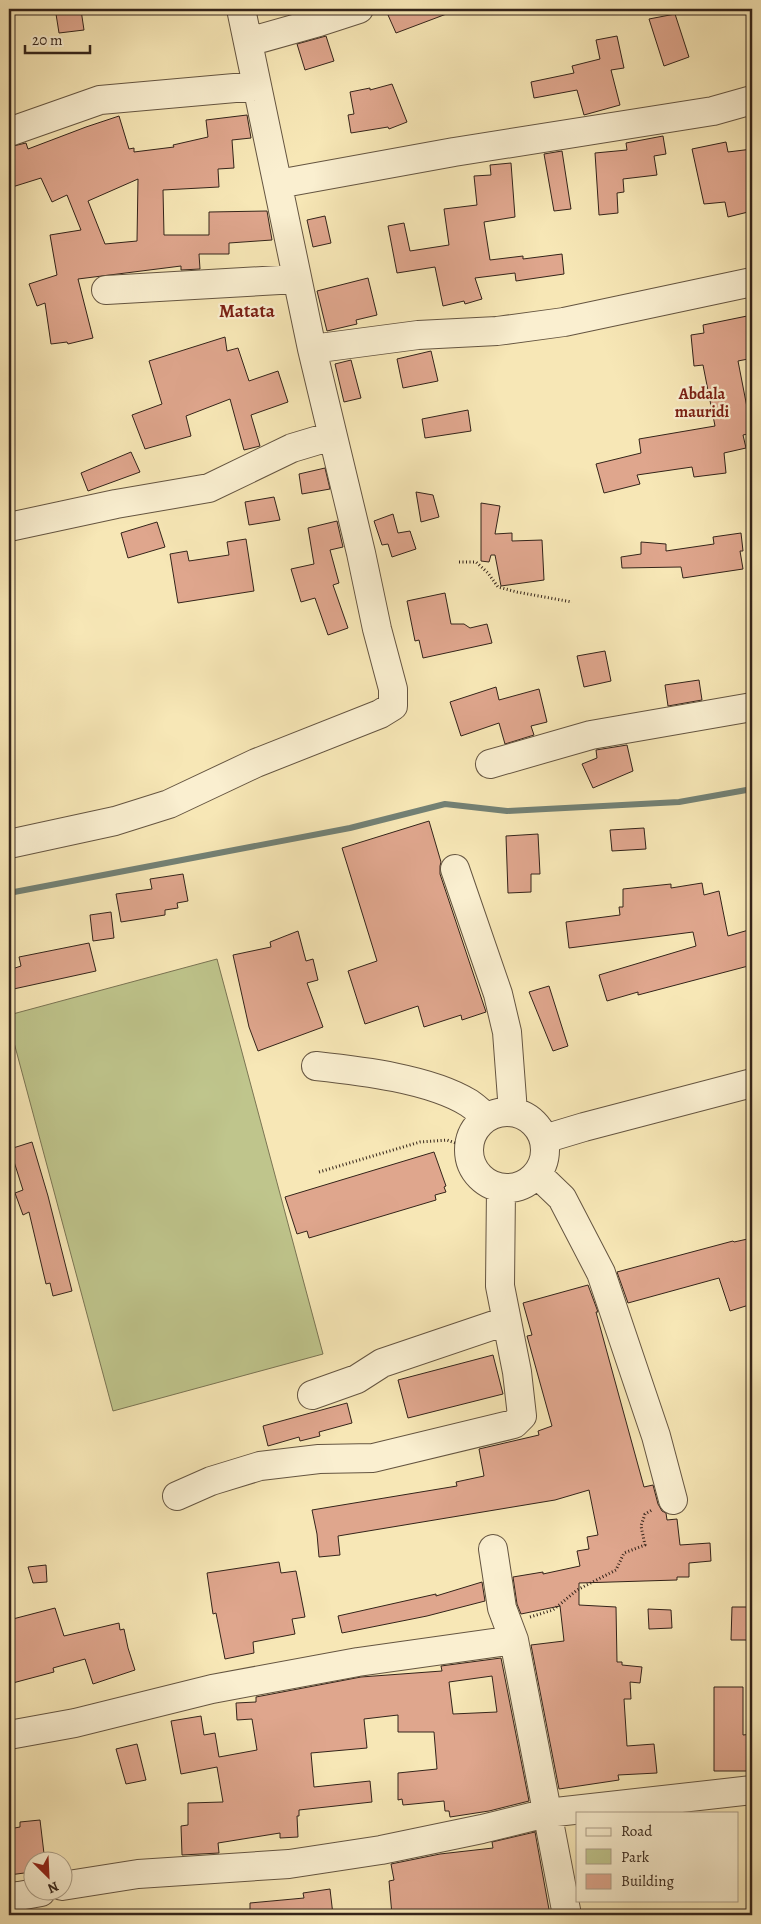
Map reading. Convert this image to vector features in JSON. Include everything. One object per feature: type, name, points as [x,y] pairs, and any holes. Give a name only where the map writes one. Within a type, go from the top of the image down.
[{"type":"street","points":[[9,844],[115,821],[169,804],[256,763],[380,714],[392,706],[394,689],[377,629],[361,553],[312,350],[241,9]]},
{"type":"street","points":[[248,42],[359,9]]},
{"type":"street","points":[[9,132],[100,100],[257,86]]},
{"type":"street","points":[[278,184],[454,152],[714,111],[752,100]]},
{"type":"street","points":[[106,290],[297,279]]},
{"type":"street","points":[[312,350],[418,334],[497,331],[564,322],[752,282]]},
{"type":"street","points":[[9,527],[116,504],[208,488],[292,448],[332,436]]},
{"type":"street","points":[[490,764],[591,735],[752,707]]},
{"type":"street","points":[[455,869],[498,994],[507,1032],[500,1115]]},
{"type":"street","points":[[316,1066],[362,1071],[436,1088],[500,1115],[527,1117],[538,1126],[544,1139],[545,1158],[537,1174],[521,1186],[501,1188],[484,1181],[472,1166],[469,1148],[474,1130],[500,1115]]},
{"type":"street","points":[[544,1139],[584,1126],[752,1083]]},
{"type":"street","points":[[537,1174],[562,1198],[600,1273],[656,1436],[673,1500]]},
{"type":"street","points":[[177,1496],[211,1481],[260,1466],[319,1459],[373,1458],[514,1424],[522,1416],[517,1372],[500,1286],[501,1188]]},
{"type":"street","points":[[312,1395],[357,1379],[382,1362],[506,1320]]},
{"type":"street","points":[[492,1549],[502,1608],[511,1633],[567,1915]]},
{"type":"street","points":[[9,1735],[75,1724],[212,1689],[511,1633]]},
{"type":"street","points":[[72,1884],[138,1874],[298,1863],[381,1850],[547,1813],[752,1790]]},
{"type":"street","points":[[9,1897],[22,1896]]},
{"type":"path","points":[[459,562],[476,562],[488,573],[498,587],[572,602]]},
{"type":"path","points":[[319,1172],[420,1142],[447,1140],[469,1148]]},
{"type":"path","points":[[9,1239],[12,1252]]},
{"type":"path","points":[[511,1633],[519,1621],[553,1610],[577,1590],[616,1570],[624,1553],[645,1545],[641,1526],[645,1514],[673,1500]]},
{"type":"green space","points":[[217,959],[323,1354],[113,1411],[9,1024],[9,1015]]},
{"type":"building","points":[[402,9],[457,10],[396,33],[388,15]]},
{"type":"building","points":[[81,10],[84,30],[59,33],[56,14]]},
{"type":"building","points":[[675,14],[689,57],[664,66],[649,19]]},
{"type":"building","points":[[326,36],[334,61],[305,70],[297,44]]},
{"type":"building","points":[[617,36],[624,68],[611,70],[620,105],[584,115],[577,90],[534,98],[531,82],[574,73],[572,66],[600,59],[596,40]]},
{"type":"building","points":[[392,84],[407,122],[389,129],[388,127],[351,133],[348,115],[354,114],[350,92],[370,88],[370,90]]},
{"type":"building","points":[[247,115],[251,138],[232,140],[234,168],[218,169],[219,187],[163,190],[164,235],[209,235],[209,212],[267,211],[272,240],[229,243],[229,254],[199,254],[200,269],[181,270],[181,266],[78,279],[93,338],[68,344],[67,342],[51,344],[45,303],[37,306],[29,284],[57,275],[50,235],[81,230],[67,195],[52,202],[41,178],[9,188],[9,147],[26,143],[28,149],[119,116],[129,149],[134,148],[134,152],[174,147],[173,145],[208,137],[206,120]],"holes":[[[138,179],[137,241],[105,244],[88,201]]]},
{"type":"building","points":[[663,136],[666,154],[654,156],[657,175],[623,179],[624,192],[617,193],[618,213],[599,215],[595,153],[627,150],[626,143]]},
{"type":"building","points":[[726,142],[728,152],[752,149],[752,211],[728,217],[725,202],[704,204],[692,149]]},
{"type":"building","points":[[562,151],[571,209],[554,211],[544,154]]},
{"type":"building","points":[[511,163],[515,217],[484,222],[490,260],[523,256],[523,259],[562,254],[564,274],[516,281],[515,273],[475,278],[482,299],[465,304],[464,301],[443,306],[435,267],[397,273],[388,226],[404,223],[410,251],[449,245],[444,209],[477,205],[474,176],[491,175],[490,165]]},
{"type":"building","points":[[325,216],[331,243],[313,247],[307,220]]},
{"type":"building","points":[[368,278],[377,315],[356,320],[357,324],[327,331],[317,291]]},
{"type":"building","points":[[752,315],[752,348],[747,350],[748,359],[738,361],[752,433],[743,435],[746,448],[724,453],[726,473],[694,477],[692,467],[637,475],[640,484],[604,493],[596,464],[641,453],[639,439],[715,426],[703,365],[694,366],[691,335],[704,333],[703,325]]},
{"type":"building","points":[[225,337],[227,351],[238,348],[249,381],[278,371],[288,402],[251,415],[260,446],[244,450],[230,399],[186,416],[191,436],[145,449],[132,415],[162,404],[149,361]]},
{"type":"building","points":[[431,351],[438,381],[403,388],[397,359]]},
{"type":"building","points":[[351,360],[361,398],[344,402],[335,364]]},
{"type":"building","points":[[468,410],[471,431],[425,438],[422,419]]},
{"type":"building","points":[[131,452],[140,472],[88,491],[81,473]]},
{"type":"building","points":[[325,468],[330,489],[302,494],[299,474]]},
{"type":"building","points":[[416,492],[433,495],[439,517],[421,522]]},
{"type":"building","points":[[274,497],[280,520],[249,525],[245,502]]},
{"type":"building","points":[[481,503],[500,506],[495,534],[512,533],[512,541],[542,540],[544,580],[501,586],[495,555],[491,555],[489,562],[481,561]]},
{"type":"building","points":[[393,514],[398,533],[410,531],[416,549],[392,557],[388,544],[382,545],[374,521]]},
{"type":"building","points":[[337,521],[343,547],[330,550],[339,583],[333,585],[348,628],[328,635],[315,598],[301,602],[291,569],[314,564],[308,528]]},
{"type":"building","points":[[157,522],[165,547],[128,558],[121,533]]},
{"type":"building","points":[[741,533],[743,551],[740,551],[743,569],[683,578],[681,567],[622,568],[621,557],[641,554],[641,542],[666,544],[666,551],[714,544],[713,537]]},
{"type":"building","points":[[246,539],[254,591],[178,603],[170,554],[187,551],[189,561],[229,555],[227,542]]},
{"type":"building","points":[[445,593],[451,624],[464,624],[470,628],[487,624],[492,643],[423,658],[419,640],[415,641],[407,601]]},
{"type":"building","points":[[605,651],[611,681],[584,687],[577,656]]},
{"type":"building","points":[[699,680],[702,700],[668,706],[665,685]]},
{"type":"building","points":[[496,687],[499,700],[539,689],[547,722],[531,726],[534,735],[505,744],[499,723],[461,736],[450,702]]},
{"type":"building","points":[[627,745],[633,771],[593,788],[582,764],[597,758],[596,750]]},
{"type":"building","points":[[429,821],[441,862],[440,874],[486,1012],[462,1020],[461,1015],[424,1027],[418,1006],[365,1024],[348,971],[377,961],[342,848]]},
{"type":"building","points":[[644,828],[646,849],[612,851],[610,830]]},
{"type":"building","points":[[538,834],[540,874],[531,874],[531,892],[508,893],[506,836]]},
{"type":"building","points":[[183,874],[188,901],[177,903],[178,908],[165,910],[165,915],[121,922],[116,894],[152,889],[150,879]]},
{"type":"building","points":[[702,883],[704,895],[719,891],[728,936],[752,929],[752,965],[638,995],[638,992],[607,1001],[599,975],[696,946],[693,932],[569,948],[566,922],[620,915],[619,907],[623,907],[623,889],[671,884],[671,888]]},
{"type":"building","points":[[111,912],[114,938],[93,941],[90,915]]},
{"type":"building","points":[[298,931],[306,961],[313,959],[318,980],[307,983],[323,1027],[258,1051],[249,1027],[233,955],[271,947],[270,942]]},
{"type":"building","points":[[89,943],[96,971],[9,990],[9,970],[21,966],[19,957]]},
{"type":"building","points":[[549,986],[568,1046],[553,1051],[529,992]]},
{"type":"building","points":[[32,1142],[72,1291],[53,1296],[50,1283],[46,1284],[29,1212],[23,1215],[15,1193],[23,1190],[10,1149]]},
{"type":"building","points":[[434,1152],[446,1186],[444,1187],[446,1192],[435,1195],[436,1200],[309,1238],[307,1231],[297,1234],[285,1197]]},
{"type":"building","points":[[752,1238],[752,1304],[730,1311],[719,1278],[628,1303],[617,1272],[733,1241]]},
{"type":"building","points":[[588,1285],[598,1312],[596,1312],[644,1487],[653,1485],[658,1504],[662,1511],[666,1513],[667,1520],[677,1519],[680,1545],[710,1543],[711,1561],[689,1563],[689,1577],[677,1577],[677,1580],[579,1583],[579,1605],[616,1607],[617,1662],[622,1662],[622,1665],[642,1667],[640,1683],[630,1682],[631,1699],[624,1699],[627,1746],[654,1744],[657,1773],[618,1775],[619,1780],[559,1789],[531,1645],[564,1641],[560,1606],[521,1614],[517,1604],[513,1577],[543,1572],[543,1574],[580,1566],[577,1551],[589,1549],[587,1537],[598,1535],[589,1490],[555,1500],[338,1536],[340,1555],[319,1557],[312,1510],[457,1486],[456,1482],[484,1476],[479,1449],[539,1435],[538,1431],[552,1426],[527,1336],[532,1335],[523,1303]]},
{"type":"building","points":[[493,1355],[503,1394],[408,1418],[398,1380]]},
{"type":"building","points":[[347,1403],[352,1423],[319,1432],[320,1436],[300,1441],[299,1437],[268,1446],[263,1426]]},
{"type":"building","points":[[279,1562],[281,1573],[296,1571],[305,1617],[292,1619],[295,1634],[253,1642],[254,1653],[225,1659],[216,1613],[213,1614],[207,1573]]},
{"type":"building","points":[[46,1565],[47,1582],[33,1583],[28,1567]]},
{"type":"building","points":[[482,1582],[485,1601],[427,1616],[342,1633],[338,1616],[436,1594],[436,1596]]},
{"type":"building","points":[[732,1607],[750,1607],[752,1640],[731,1640]]},
{"type":"building","points":[[55,1608],[64,1636],[119,1623],[120,1630],[124,1629],[135,1670],[93,1684],[85,1659],[53,1668],[54,1672],[9,1684],[9,1620]]},
{"type":"building","points":[[648,1609],[671,1610],[672,1628],[649,1629]]},
{"type":"building","points":[[501,1658],[529,1801],[489,1811],[450,1817],[449,1811],[445,1811],[444,1801],[403,1805],[402,1799],[398,1800],[398,1773],[437,1769],[434,1732],[398,1732],[398,1715],[364,1719],[367,1748],[311,1753],[314,1787],[370,1781],[372,1802],[299,1810],[299,1816],[297,1816],[298,1837],[280,1838],[280,1833],[218,1843],[219,1853],[182,1855],[181,1826],[188,1825],[188,1803],[223,1802],[217,1767],[181,1774],[171,1721],[201,1716],[204,1735],[215,1733],[219,1757],[257,1750],[252,1719],[237,1720],[236,1703],[256,1702],[256,1697],[361,1677],[442,1671],[441,1666]],"holes":[[[492,1676],[497,1712],[453,1714],[449,1682]]]},
{"type":"building","points":[[714,1687],[743,1687],[743,1735],[752,1734],[752,1771],[714,1771]]},
{"type":"building","points":[[137,1744],[146,1780],[126,1784],[116,1749]]},
{"type":"building","points":[[40,1820],[44,1852],[22,1852],[22,1873],[9,1875],[9,1829],[20,1827],[20,1822]]},
{"type":"building","points":[[535,1832],[550,1915],[392,1915],[389,1881],[394,1880],[391,1864],[440,1854],[493,1848],[492,1842]]},
{"type":"building","points":[[330,1889],[333,1915],[250,1915],[250,1903],[304,1898],[303,1893]]},
{"type":"waterway","points":[[9,893],[350,828],[445,804],[507,811],[679,802],[752,789]]},
{"type":"district","name":"Matata","points":[[247,310]]},
{"type":"district","name":"Abdala mauridi","points":[[702,402]]}]
